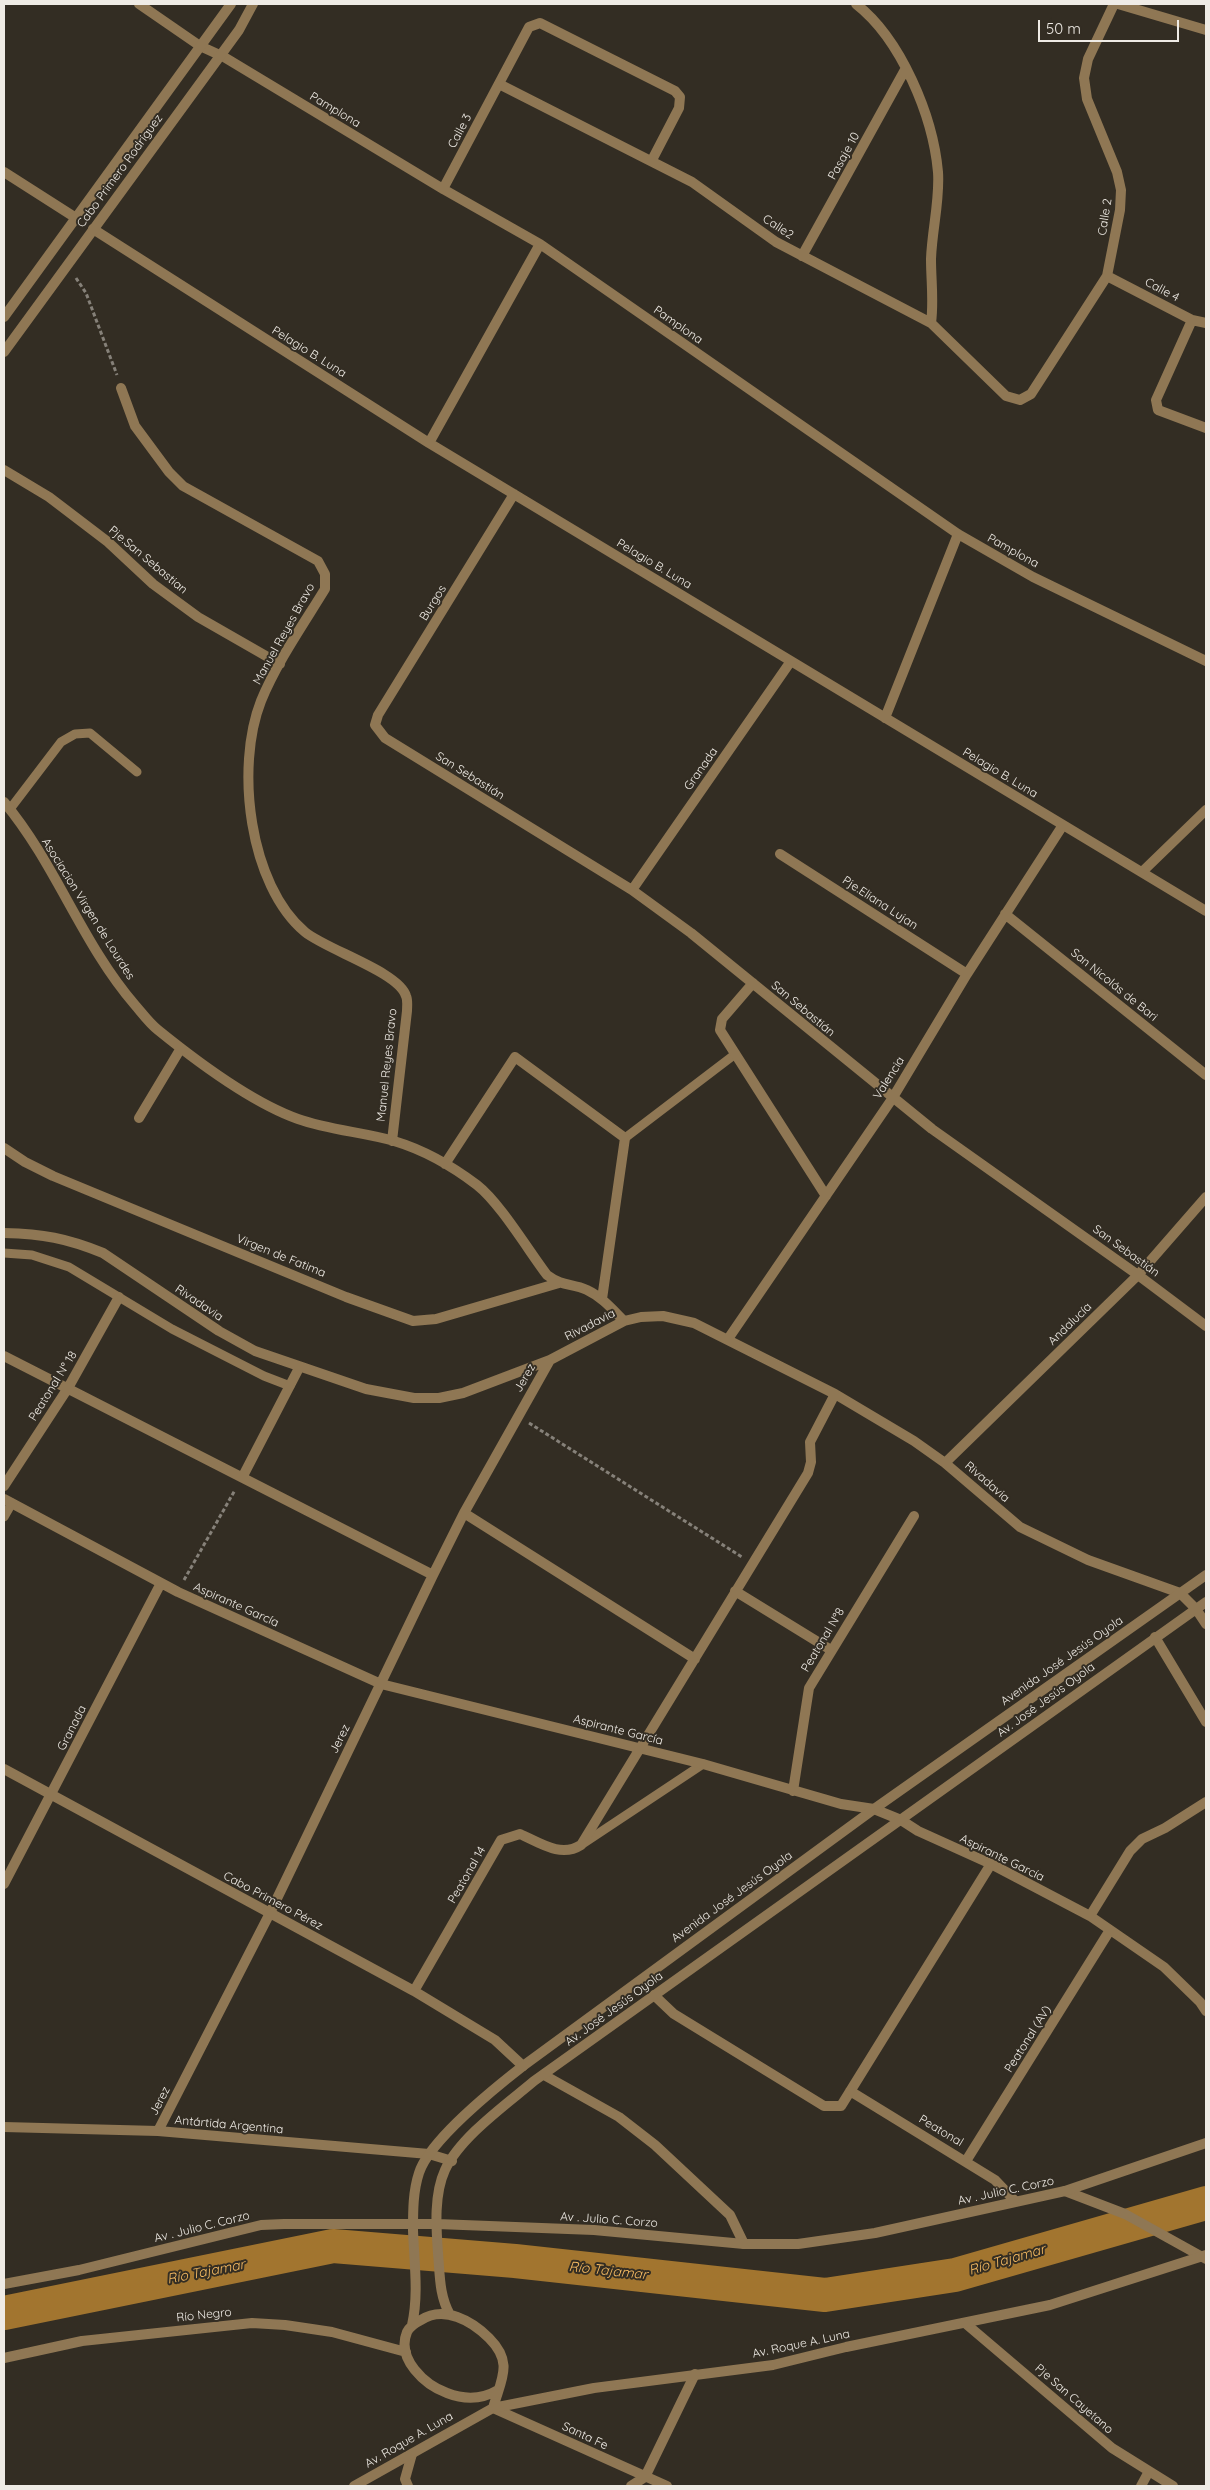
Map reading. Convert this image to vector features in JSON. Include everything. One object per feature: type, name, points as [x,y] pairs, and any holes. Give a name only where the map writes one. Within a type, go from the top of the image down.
[{"type":"street","name":"Pamplona","points":[[139,4],[200,46],[220,55],[443,189],[540,244],[958,534],[1033,577],[1206,661]]},
{"type":"street","name":"Cabo Primero Rodríguez","points":[[4,317],[8,306],[76,218],[231,4]]},
{"type":"street","name":"Cabo Primero Rodríguez","points":[[4,352],[239,30],[253,4]]},
{"type":"street","points":[[856,4],[887,36],[906,68],[925,114],[935,149],[938,174],[931,260],[934,300],[931,324]]},
{"type":"street","name":"Calle 2","points":[[1031,394],[1107,276],[1120,210],[1121,190],[1117,172],[1087,99],[1084,78],[1088,59],[1114,4]]},
{"type":"street","points":[[1118,4],[1206,30]]},
{"type":"street","name":"Calle 3","points":[[443,189],[529,27],[540,23],[675,91],[680,97],[679,108],[652,160]]},
{"type":"street","name":"Pasaje 10","points":[[802,256],[906,68]]},
{"type":"street","name":"Calle2","points":[[499,84],[652,160],[692,182],[776,242],[861,285],[931,324],[1006,396],[1020,400],[1031,394]]},
{"type":"street","points":[[4,172],[76,218]]},
{"type":"street","name":"Pelagio B. Luna","points":[[93,229],[429,443],[1206,911]]},
{"type":"street","points":[[429,443],[540,244]]},
{"type":"street","name":"Calle 4","points":[[1107,276],[1192,320],[1206,323]]},
{"type":"street","points":[[1192,320],[1156,400],[1158,410],[1167,415],[1206,428]]},
{"type":"street","name":"Manuel Reyes Bravo","points":[[121,388],[135,426],[169,472],[183,486],[318,561],[325,574],[325,589],[280,664],[261,701],[251,736],[249,773],[252,817],[262,865],[270,887],[287,913],[305,932],[332,949],[382,972],[397,982],[406,995],[407,1011],[392,1141]]},
{"type":"street","name":"Pje.San Sebastian","points":[[4,470],[49,497],[108,542],[153,584],[198,617],[280,664]]},
{"type":"street","name":"Burgos","points":[[375,725],[378,715],[514,494]]},
{"type":"street","points":[[885,718],[958,534]]},
{"type":"street","name":"Granada","points":[[632,890],[791,661]]},
{"type":"street","name":"San Sebastián","points":[[375,725],[385,738],[632,890],[753,983],[892,1098],[1206,1326]]},
{"type":"street","name":"Asociacion Virgen de Lourdes","points":[[7,805],[116,981],[156,1028],[181,1048],[243,1091],[295,1118],[330,1130],[392,1141],[421,1150],[445,1164],[478,1186],[547,1274],[559,1283],[587,1290],[602,1299],[624,1321]]},
{"type":"street","points":[[1142,872],[1206,810]]},
{"type":"street","name":"Valencia","points":[[728,1339],[892,1098],[967,974],[1062,825]]},
{"type":"street","name":"Pje.Eliana Lujan","points":[[780,854],[967,974]]},
{"type":"street","name":"San Nicolás de Bari","points":[[1005,914],[1206,1075]]},
{"type":"street","points":[[753,983],[722,1019],[720,1030],[734,1055],[826,1196]]},
{"type":"street","points":[[139,1118],[181,1048]]},
{"type":"street","points":[[445,1164],[515,1057],[625,1138],[602,1299]]},
{"type":"street","name":"Virgen de Fatima","points":[[4,1148],[25,1162],[53,1176],[346,1297],[413,1321],[436,1319],[559,1283]]},
{"type":"street","name":"Andalucía","points":[[945,1462],[1138,1275],[1206,1197]]},
{"type":"street","name":"Rivadavia","points":[[4,1232],[61,1237],[103,1252],[218,1332],[256,1351],[299,1368],[366,1389],[414,1398],[439,1398],[463,1393],[550,1360],[624,1321],[640,1317],[663,1316],[694,1322],[835,1394],[914,1440],[945,1462],[1020,1527],[1088,1560],[1180,1593],[1196,1609],[1206,1624]]},
{"type":"street","name":"Peatonal N° 18","points":[[4,1486],[68,1388],[119,1297]]},
{"type":"street","points":[[4,1356],[243,1476],[433,1575]]},
{"type":"street","name":"Jerez","points":[[158,2131],[270,1913],[464,1514],[550,1360]]},
{"type":"street","points":[[243,1476],[299,1368]]},
{"type":"street","points":[[581,1845],[695,1659],[751,1563],[808,1473],[811,1462],[810,1442],[835,1394]]},
{"type":"street","name":"Aspirante García","points":[[8,1501],[178,1592],[381,1684],[703,1764],[841,1804],[874,1809],[901,1820],[918,1831],[991,1864],[1090,1916],[1164,1967],[1200,2002],[1206,2011]]},
{"type":"street","points":[[464,1514],[695,1659]]},
{"type":"street","name":"Peatonal N°8","points":[[793,1791],[809,1688],[914,1516]]},
{"type":"street","name":"Avenida José Jesús Oyola","points":[[412,2325],[416,2310],[413,2224],[414,2194],[419,2171],[429,2154],[448,2133],[501,2083],[523,2066],[874,1809],[1206,1575]]},
{"type":"street","name":"Granada","points":[[4,1884],[161,1583]]},
{"type":"street","points":[[735,1591],[831,1650]]},
{"type":"street","name":"Av. José Jesús Oyola","points":[[437,2224],[438,2193],[446,2168],[462,2146],[489,2118],[544,2075],[1206,1602]]},
{"type":"street","points":[[1155,1637],[1206,1722]]},
{"type":"street","name":"Cabo Primero Pérez","points":[[4,1768],[51,1796],[414,1991],[496,2040],[523,2066]]},
{"type":"street","points":[[1090,1916],[1130,1851],[1142,1839],[1165,1828],[1206,1802]]},
{"type":"street","name":"Peatonal 14","points":[[414,1991],[501,1840],[520,1834],[555,1850],[572,1851],[581,1845]]},
{"type":"street","points":[[654,1996],[674,2014],[824,2106],[840,2106],[991,1864]]},
{"type":"street","name":"Peatonal (AV)","points":[[966,2161],[1110,1930]]},
{"type":"street","points":[[544,2075],[619,2117],[655,2145],[730,2215],[744,2244]]},
{"type":"street","name":"Peatonal","points":[[850,2091],[995,2180],[1015,2200]]},
{"type":"street","name":"Antártida Argentina","points":[[4,2127],[158,2131],[429,2154],[452,2161]]},
{"type":"street","name":"Av . Julio C. Corzo","points":[[4,2284],[80,2270],[262,2225],[437,2224],[594,2230],[744,2244],[798,2244],[875,2233],[1015,2200],[1065,2191],[1206,2143]]},
{"type":"street","points":[[1065,2191],[1125,2214],[1205,2257]]},
{"type":"street","points":[[437,2224],[441,2295],[450,2315]]},
{"type":"street","name":"Av. Roque A. Luna","points":[[354,2486],[412,2454],[443,2434],[493,2408],[594,2388],[773,2365],[846,2347],[1050,2305],[1205,2257]]},
{"type":"street","points":[[434,2314],[450,2315],[463,2319],[480,2329],[496,2345],[505,2369],[493,2408],[461,2398],[429,2384],[416,2372],[406,2352],[407,2332],[412,2325],[434,2314]]},
{"type":"street","name":"Río Negro","points":[[4,2358],[82,2341],[252,2323],[285,2324],[332,2332],[406,2352]]},
{"type":"street","name":"Pje San Cayetano","points":[[965,2323],[1112,2448],[1148,2473],[1173,2486]]},
{"type":"street","points":[[631,2486],[645,2477],[695,2374]]},
{"type":"street","points":[[461,2398],[486,2397],[498,2390]]},
{"type":"street","name":"Santa Fe","points":[[493,2408],[667,2486]]},
{"type":"street","points":[[408,2486],[405,2479],[412,2454]]},
{"type":"street","points":[[1141,2486],[1148,2473]]},
{"type":"lane","points":[[7,805],[62,742],[74,734],[90,733],[138,772]]},
{"type":"lane","points":[[625,1138],[734,1055]]},
{"type":"lane","points":[[4,1253],[52,1260],[76,1271],[172,1329],[264,1376],[290,1386]]},
{"type":"lane","points":[[4,1517],[8,1501]]},
{"type":"lane","points":[[581,1845],[703,1764]]},
{"type":"path","points":[[64,269],[77,278],[86,293],[121,388]]},
{"type":"path","points":[[518,1416],[751,1563]]},
{"type":"path","points":[[178,1592],[243,1476]]},
{"type":"waterway","name":"Río Tajamar","points":[[4,2313],[333,2246],[515,2261],[825,2295],[955,2275],[1206,2203]]}]
